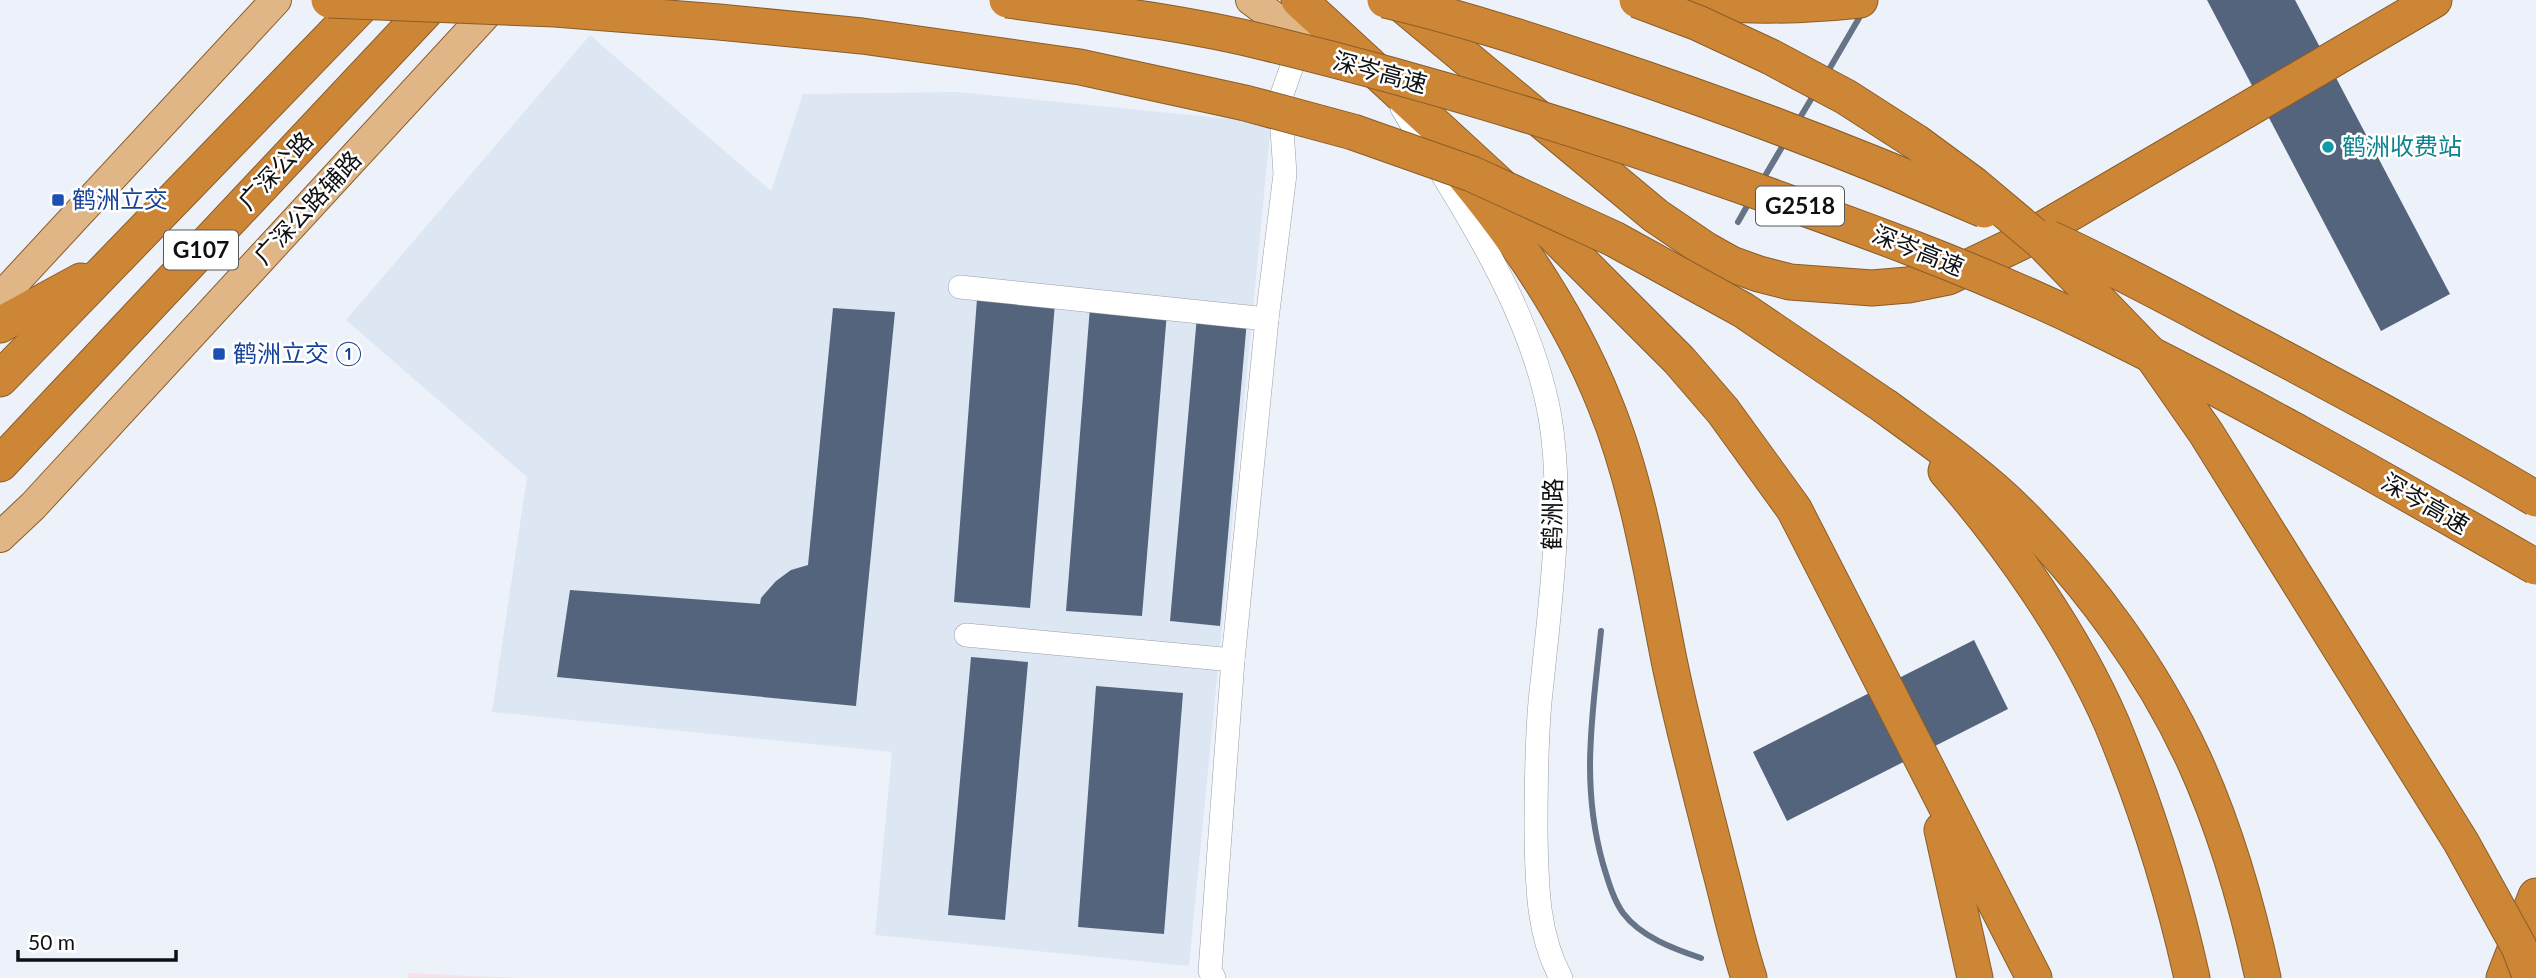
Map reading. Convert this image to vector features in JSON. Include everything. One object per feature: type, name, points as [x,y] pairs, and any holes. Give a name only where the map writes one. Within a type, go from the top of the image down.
[{"type":"highway","points":[[329,0],[555,9],[719,22],[862,36],[1080,67],[1245,103],[1353,132],[1472,174],[1614,239],[1744,310],[1886,407],[1964,464],[2019,513],[2070,568],[2116,629],[2158,693],[2194,760],[2240,887],[2263,978]]},
{"type":"highway","name":"G107","points":[[0,379],[368,0]]},
{"type":"highway","name":"广深公路","points":[[0,464],[436,0]]},
{"type":"highway","points":[[403,35],[453,0]]},
{"type":"highway","name":"深岑高速","points":[[1007,0],[1132,18],[1264,42],[1404,79],[1551,121],[1897,241],[2083,321],[2264,412],[2536,567]]},
{"type":"highway","points":[[1299,0],[1552,233],[1679,360],[1724,411],[1794,509],[2034,978]]},
{"type":"highway","name":"G2518","points":[[1385,0],[1426,9],[1538,43],[1710,100],[1930,186],[2100,261],[2471,460],[2536,499]]},
{"type":"highway","points":[[1397,0],[1656,216],[1706,250],[1750,271],[1790,282],[1872,288],[1908,285],[1948,276],[2011,247],[2434,0]]},
{"type":"highway","points":[[1637,0],[1698,23],[1771,57],[1846,97],[1916,142],[1973,184],[2042,242],[2143,348],[2206,433],[2460,842],[2508,926],[2531,978]]},
{"type":"highway","points":[[1684,0],[1709,4],[1783,5],[1860,0]]},
{"type":"highway","points":[[1388,84],[1471,184],[1531,266],[1567,323],[1606,406],[1623,456],[1640,521],[1682,723],[1749,978]]},
{"type":"highway","points":[[0,325],[115,262]]},
{"type":"highway","points":[[1886,407],[1996,533],[2041,597],[2077,656],[2111,723],[2142,805],[2181,927],[2192,978]]},
{"type":"highway","points":[[1922,759],[1950,858],[1975,978]]},
{"type":"highway","points":[[2504,978],[2536,896]]},
{"type":"main road","points":[[0,298],[276,0]]},
{"type":"main road","name":"广深公路辅路","points":[[0,537],[52,486],[499,0]]},
{"type":"main road","points":[[1251,0],[1302,38],[1388,84]]},
{"type":"main road","points":[[1409,0],[1431,27]]},
{"type":"street","points":[[1214,978],[1210,971],[1233,660],[1267,319],[1285,174],[1280,100],[1302,38]]},
{"type":"street","name":"鹤洲路","points":[[1388,84],[1472,226],[1508,295],[1527,336],[1550,417],[1555,525],[1536,768],[1537,873],[1540,917],[1552,961],[1561,978]]},
{"type":"street","points":[[960,287],[1267,319]]},
{"type":"street","points":[[966,635],[1233,660]]},
{"type":"shaded area","points":[[590,35],[771,191],[803,94],[957,92],[1271,123],[1189,966],[875,935],[892,752],[492,712],[527,477],[346,320]]},
{"type":"shaded area","points":[[408,973],[519,978],[407,978]]},
{"type":"building","name":"鹤洲收费站","points":[[2207,0],[2295,0],[2450,294],[2381,331]]},
{"type":"building","points":[[977,299],[1055,303],[1030,608],[954,602]]},
{"type":"building","points":[[1090,307],[1167,312],[1142,616],[1066,611]]},
{"type":"building","points":[[833,308],[895,312],[856,706],[557,677],[570,590],[760,604],[761,598],[776,581],[791,570],[808,565]]},
{"type":"building","points":[[1197,316],[1247,320],[1220,626],[1170,621]]},
{"type":"building","points":[[1974,640],[2008,709],[1787,821],[1753,752]]},
{"type":"building","points":[[971,657],[1028,662],[1005,920],[948,915]]},
{"type":"building","points":[[1096,686],[1183,693],[1164,934],[1078,927]]},
{"type":"waterway","points":[[1827,73],[1862,13]]},
{"type":"waterway","points":[[1798,121],[1816,91]]},
{"type":"waterway","points":[[1762,181],[1785,142]]},
{"type":"waterway","points":[[1738,222],[1751,199]]},
{"type":"waterway","points":[[1601,631],[1592,719],[1590,776],[1596,834],[1603,864],[1616,902],[1630,921],[1659,941],[1701,958]]},
{"type":"place","name":"鹤洲收费站","points":[[2328,147]]},
{"type":"place","name":"鹤洲立交","points":[[58,200]]},
{"type":"place","name":"鹤洲立交 ①","points":[[219,354]]}]
